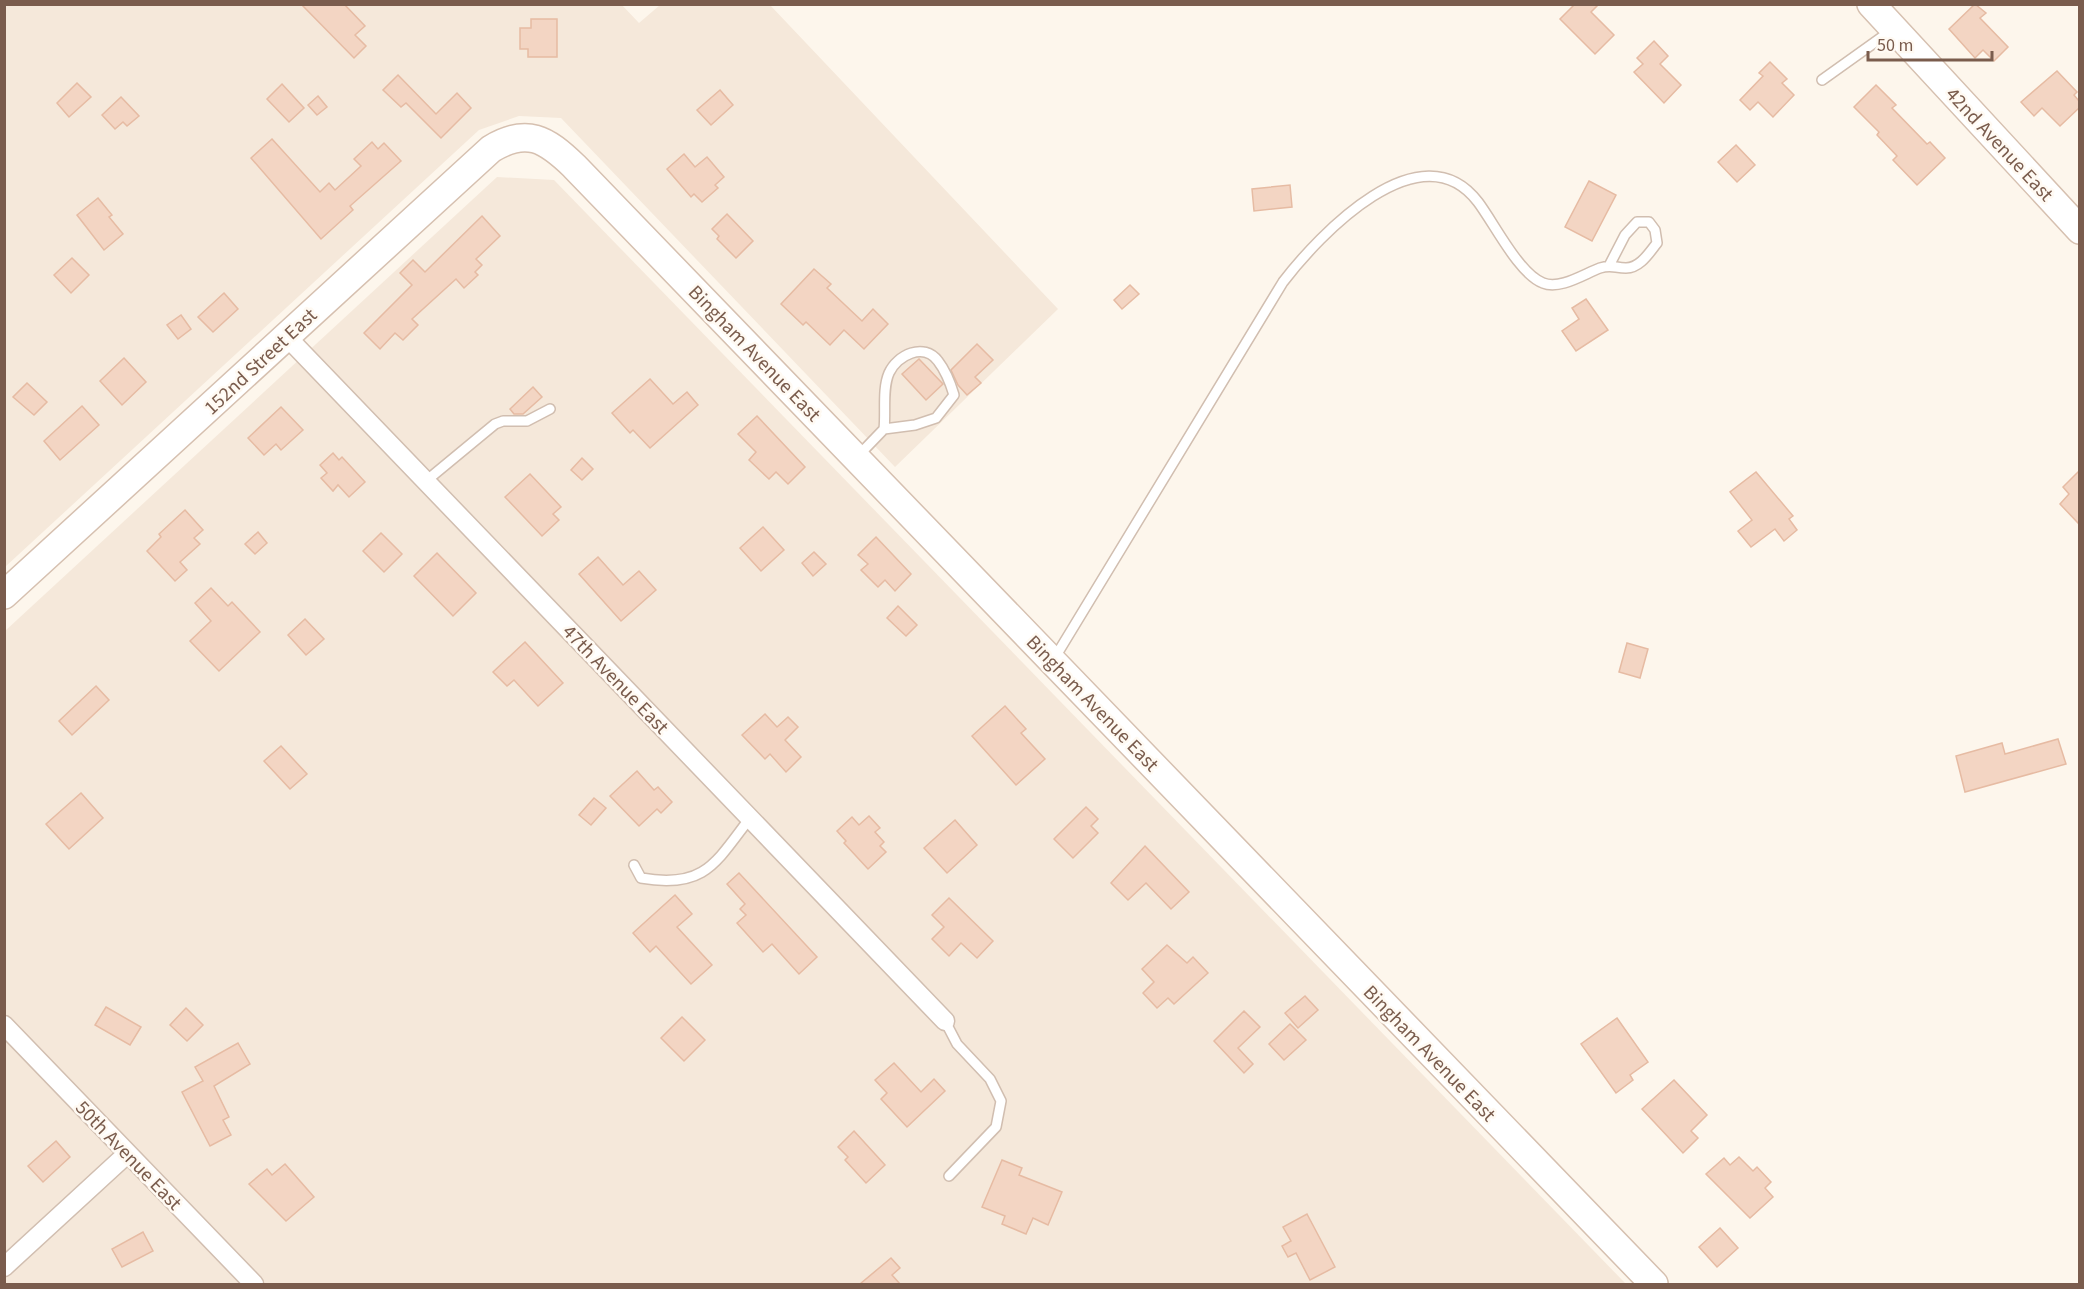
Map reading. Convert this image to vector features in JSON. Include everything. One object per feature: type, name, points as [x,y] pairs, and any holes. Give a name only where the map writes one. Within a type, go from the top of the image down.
[{"type":"street","name":"42nd Avenue East","points":[[1871,4],[2079,230]]},
{"type":"street","name":"152nd Street East","points":[[4,596],[491,149],[505,140],[522,137]]},
{"type":"street","name":"Bingham Avenue East","points":[[522,137],[532,137],[550,145],[574,166],[1653,1284]]},
{"type":"street","name":"47th Avenue East","points":[[286,337],[945,1021]]},
{"type":"street","name":"50th Avenue East","points":[[4,1025],[254,1284]]},
{"type":"street","points":[[4,1267],[127,1154]]},
{"type":"lane","points":[[1822,80],[1894,29]]},
{"type":"lane","points":[[1053,661],[1283,282],[1318,240],[1356,206],[1395,184],[1428,176],[1448,179],[1464,188],[1477,201],[1520,265],[1543,283],[1557,285],[1610,264],[1627,268],[1644,260],[1657,243],[1655,230],[1649,222],[1637,222],[1610,264]]},
{"type":"lane","points":[[856,458],[884,429],[921,423],[936,418],[945,409],[954,395],[952,387],[939,362],[927,352],[912,352],[901,357],[891,369],[887,379],[884,429]]},
{"type":"lane","points":[[426,481],[495,424],[503,421],[526,421],[550,410]]},
{"type":"lane","points":[[634,865],[641,878],[668,883],[689,879],[710,868],[750,818]]},
{"type":"lane","points":[[945,1021],[957,1044],[990,1079],[1001,1101],[996,1127],[949,1176]]},
{"type":"shaded area","points":[[621,4],[639,23],[660,5],[770,5],[1058,309],[895,467],[561,118],[519,116],[479,130],[5,567],[5,5]]},
{"type":"shaded area","points":[[497,177],[554,180],[1626,1284],[5,1284],[5,631]]},
{"type":"building","points":[[301,4],[344,4],[365,26],[355,35],[366,46],[354,58]]},
{"type":"building","points":[[1575,4],[1599,4],[1591,12],[1614,35],[1595,54],[1560,19]]},
{"type":"building","points":[[1975,4],[1986,13],[1980,18],[2008,47],[1994,61],[1983,50],[1975,58],[1949,29]]},
{"type":"building","points":[[531,19],[557,19],[557,57],[528,57],[528,49],[520,49],[520,28],[531,28]]},
{"type":"building","points":[[1654,41],[1668,56],[1660,64],[1681,85],[1664,103],[1634,72],[1643,64],[1637,58]]},
{"type":"building","points":[[1770,62],[1787,79],[1782,83],[1794,95],[1773,117],[1758,102],[1750,110],[1740,100],[1763,76],[1759,73]]},
{"type":"building","points":[[2057,71],[2077,92],[2074,95],[2079,101],[2079,108],[2060,126],[2042,108],[2034,116],[2021,102]]},
{"type":"building","points":[[398,75],[436,114],[457,93],[471,108],[441,138],[406,103],[401,107],[383,90]]},
{"type":"building","points":[[77,83],[91,97],[69,117],[57,103]]},
{"type":"building","points":[[282,84],[304,108],[289,122],[267,99]]},
{"type":"building","points":[[1876,85],[1896,105],[1892,108],[1927,144],[1930,142],[1945,158],[1917,185],[1893,160],[1897,156],[1877,135],[1879,132],[1854,107]]},
{"type":"building","points":[[720,90],[733,105],[711,125],[697,110]]},
{"type":"building","points":[[318,96],[327,107],[317,115],[308,105]]},
{"type":"building","points":[[121,97],[139,116],[127,126],[123,122],[115,129],[102,115]]},
{"type":"building","points":[[272,139],[320,192],[329,183],[335,190],[361,166],[354,159],[372,142],[378,149],[384,143],[401,161],[350,206],[353,210],[321,239],[251,158]]},
{"type":"building","points":[[1736,145],[1755,165],[1737,182],[1718,162]]},
{"type":"building","points":[[684,154],[695,167],[707,157],[724,177],[715,185],[718,188],[702,202],[694,194],[691,197],[667,169]]},
{"type":"building","points":[[1589,181],[1616,195],[1592,241],[1565,227]]},
{"type":"building","points":[[1290,185],[1292,207],[1254,211],[1252,189]]},
{"type":"building","points":[[98,198],[112,215],[109,217],[123,234],[104,250],[77,215]]},
{"type":"building","points":[[727,214],[753,241],[736,258],[717,239],[719,236],[712,229]]},
{"type":"building","points":[[482,216],[500,236],[476,259],[482,265],[475,272],[478,275],[464,288],[456,279],[412,319],[418,325],[403,340],[395,333],[380,349],[364,333],[412,285],[400,273],[413,260],[425,272]]},
{"type":"building","points":[[72,258],[89,275],[71,293],[54,275]]},
{"type":"building","points":[[814,269],[831,284],[827,288],[862,321],[873,309],[888,324],[864,349],[844,330],[830,345],[806,322],[803,325],[781,304]]},
{"type":"building","points":[[1130,285],[1139,294],[1122,309],[1114,300]]},
{"type":"building","points":[[224,293],[238,309],[213,332],[198,317]]},
{"type":"building","points":[[1586,299],[1608,330],[1576,351],[1562,331],[1579,319],[1572,308]]},
{"type":"building","points":[[181,315],[191,329],[178,339],[167,325]]},
{"type":"building","points":[[977,344],[993,360],[975,377],[981,383],[967,395],[958,385],[951,370]]},
{"type":"building","points":[[124,358],[146,382],[122,405],[100,381]]},
{"type":"building","points":[[919,359],[943,384],[926,400],[902,374]]},
{"type":"building","points":[[650,379],[673,404],[687,392],[698,405],[650,448],[633,430],[630,433],[612,413]]},
{"type":"building","points":[[27,383],[47,402],[34,415],[13,397]]},
{"type":"building","points":[[533,387],[542,397],[523,414],[514,414],[510,409]]},
{"type":"building","points":[[82,406],[99,425],[60,460],[44,441]]},
{"type":"building","points":[[281,407],[303,430],[281,450],[276,444],[264,455],[248,438]]},
{"type":"building","points":[[757,416],[805,467],[788,484],[776,472],[769,479],[749,460],[756,452],[738,434]]},
{"type":"building","points":[[333,453],[339,460],[342,457],[365,482],[349,497],[338,485],[333,491],[321,478],[327,473],[320,465]]},
{"type":"building","points":[[582,458],[593,469],[582,480],[571,470]]},
{"type":"building","points":[[2079,471],[2079,524],[2060,504],[2069,494],[2063,487]]},
{"type":"building","points":[[1756,472],[1793,516],[1789,519],[1797,530],[1784,541],[1775,529],[1751,547],[1738,531],[1752,520],[1730,492]]},
{"type":"building","points":[[530,474],[561,507],[553,514],[559,520],[542,536],[505,497]]},
{"type":"building","points":[[185,510],[203,530],[194,538],[200,544],[180,562],[187,570],[175,581],[147,551],[161,537],[159,534]]},
{"type":"building","points":[[763,527],[784,550],[761,571],[740,548]]},
{"type":"building","points":[[258,532],[267,543],[255,554],[245,544]]},
{"type":"building","points":[[381,533],[402,554],[384,572],[363,551]]},
{"type":"building","points":[[876,537],[911,574],[895,591],[885,580],[878,587],[861,570],[868,564],[858,555]]},
{"type":"building","points":[[814,552],[826,564],[813,576],[802,563]]},
{"type":"building","points":[[437,553],[476,593],[453,616],[414,576]]},
{"type":"building","points":[[598,557],[623,585],[639,571],[656,590],[621,621],[579,574]]},
{"type":"building","points":[[211,588],[228,606],[232,602],[260,632],[219,671],[190,641],[211,621],[195,603]]},
{"type":"building","points":[[898,606],[917,625],[906,636],[887,618]]},
{"type":"building","points":[[305,619],[324,639],[306,655],[288,635]]},
{"type":"building","points":[[525,642],[563,683],[538,706],[514,680],[507,686],[493,672]]},
{"type":"building","points":[[1627,643],[1648,649],[1640,678],[1619,672]]},
{"type":"building","points":[[96,686],[109,700],[72,735],[59,721]]},
{"type":"building","points":[[1005,706],[1026,729],[1021,733],[1045,759],[1016,785],[972,736]]},
{"type":"building","points":[[765,714],[777,727],[788,717],[798,727],[785,740],[801,757],[786,772],[770,754],[765,759],[742,735]]},
{"type":"building","points":[[2058,739],[2066,764],[1965,792],[1956,756],[2002,743],[2005,754]]},
{"type":"building","points":[[281,746],[307,774],[290,789],[264,761]]},
{"type":"building","points":[[637,771],[654,790],[658,787],[672,802],[661,813],[657,809],[639,826],[610,796]]},
{"type":"building","points":[[81,793],[103,818],[69,849],[46,824]]},
{"type":"building","points":[[594,798],[606,808],[591,825],[579,815]]},
{"type":"building","points":[[1086,807],[1098,819],[1091,826],[1098,833],[1073,858],[1054,839]]},
{"type":"building","points":[[869,816],[880,828],[875,832],[884,842],[880,846],[886,852],[868,869],[844,843],[846,841],[837,831],[852,817],[859,825]]},
{"type":"building","points":[[955,820],[977,845],[947,873],[924,848]]},
{"type":"building","points":[[1145,846],[1189,892],[1171,909],[1146,883],[1128,900],[1111,883]]},
{"type":"building","points":[[739,873],[817,957],[799,974],[772,944],[763,952],[737,923],[746,915],[740,909],[745,904],[727,884]]},
{"type":"building","points":[[675,895],[692,914],[677,927],[712,965],[691,984],[656,946],[650,952],[633,933]]},
{"type":"building","points":[[949,898],[993,941],[977,958],[961,943],[949,956],[932,939],[944,927],[932,915]]},
{"type":"building","points":[[1167,945],[1187,963],[1193,957],[1208,973],[1174,1004],[1168,998],[1157,1008],[1143,993],[1154,982],[1142,969]]},
{"type":"building","points":[[1305,996],[1318,1010],[1298,1028],[1285,1013]]},
{"type":"building","points":[[106,1007],[141,1027],[130,1045],[95,1025]]},
{"type":"building","points":[[186,1008],[203,1025],[187,1041],[170,1025]]},
{"type":"building","points":[[1244,1011],[1260,1027],[1238,1048],[1253,1064],[1244,1073],[1214,1041]]},
{"type":"building","points":[[682,1017],[705,1040],[684,1061],[661,1038]]},
{"type":"building","points":[[1617,1018],[1648,1062],[1630,1075],[1633,1080],[1616,1093],[1581,1044]]},
{"type":"building","points":[[1290,1024],[1306,1040],[1284,1060],[1269,1044]]},
{"type":"building","points":[[238,1043],[250,1064],[214,1086],[229,1117],[223,1120],[231,1135],[210,1146],[182,1092],[203,1081],[195,1067]]},
{"type":"building","points":[[894,1063],[921,1092],[934,1079],[945,1091],[907,1127],[881,1099],[887,1093],[875,1080]]},
{"type":"building","points":[[1674,1080],[1707,1115],[1691,1131],[1698,1138],[1683,1153],[1642,1109]]},
{"type":"building","points":[[854,1131],[885,1165],[866,1183],[845,1160],[848,1157],[838,1147]]},
{"type":"building","points":[[56,1141],[70,1157],[43,1182],[28,1166]]},
{"type":"building","points":[[1739,1157],[1753,1171],[1757,1167],[1771,1182],[1765,1188],[1773,1197],[1750,1218],[1706,1174],[1724,1158],[1730,1165]]},
{"type":"building","points":[[1002,1160],[1022,1168],[1019,1175],[1062,1192],[1048,1225],[1033,1218],[1026,1234],[1002,1224],[1005,1216],[982,1207]]},
{"type":"building","points":[[285,1164],[314,1197],[286,1221],[249,1184],[267,1169],[272,1175]]},
{"type":"building","points":[[1307,1214],[1335,1267],[1310,1280],[1296,1253],[1288,1257],[1282,1246],[1291,1241],[1283,1227]]},
{"type":"building","points":[[1720,1228],[1738,1248],[1717,1267],[1699,1247]]},
{"type":"building","points":[[143,1232],[153,1251],[122,1267],[112,1249]]},
{"type":"building","points":[[891,1258],[900,1268],[892,1275],[900,1284],[860,1284]]}]
